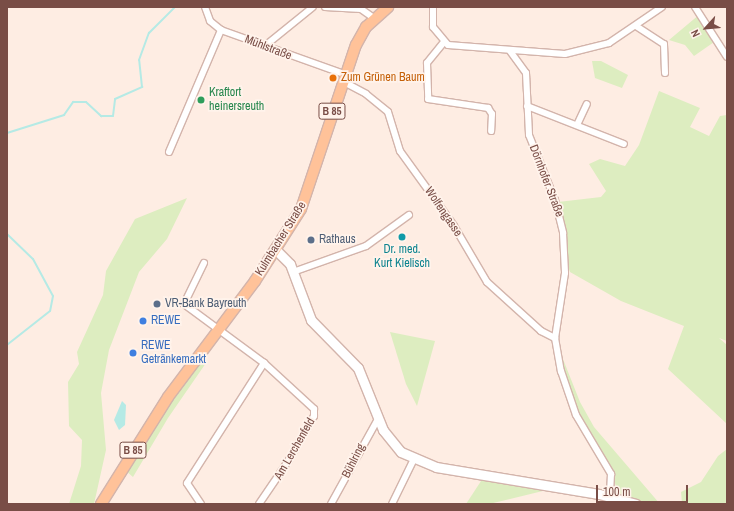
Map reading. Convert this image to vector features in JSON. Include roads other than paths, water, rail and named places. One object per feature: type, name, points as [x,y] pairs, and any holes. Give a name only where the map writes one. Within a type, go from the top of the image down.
[{"type":"main road","name":"B 85","points":[[374,18],[388,7]]},
{"type":"main road","name":"Kulmbacher Straße","points":[[101,504],[168,397],[220,329],[276,250],[308,196],[343,77],[362,35],[374,18]]},
{"type":"street","name":"Mühlstraße","points":[[205,7],[210,21],[221,30],[266,45],[343,77]]},
{"type":"street","points":[[266,45],[313,7]]},
{"type":"street","points":[[325,7],[361,8],[374,18]]},
{"type":"street","points":[[426,7],[444,42]]},
{"type":"street","points":[[431,17],[433,7]]},
{"type":"street","points":[[444,42],[510,51],[579,52],[609,43],[662,7]]},
{"type":"street","points":[[695,7],[727,56]]},
{"type":"street","points":[[636,26],[664,44],[665,73]]},
{"type":"street","points":[[169,152],[221,30]]},
{"type":"street","points":[[444,42],[427,63],[427,98],[488,108],[492,114],[491,131]]},
{"type":"street","name":"Dörnhofer Straße","points":[[510,51],[526,73],[527,106],[531,142],[555,200],[563,233],[565,273],[555,338],[576,415],[611,474],[610,496]]},
{"type":"street","name":"Wolfengasse","points":[[343,77],[388,112],[400,151],[454,226],[487,282],[536,327],[555,338]]},
{"type":"street","points":[[578,126],[587,104]]},
{"type":"street","points":[[527,106],[624,144]]},
{"type":"street","points":[[293,272],[366,246],[409,215]]},
{"type":"street","points":[[276,250],[284,256],[293,272],[311,320],[358,368],[378,419],[391,443],[413,461],[463,472],[610,496],[636,504]]},
{"type":"street","name":"Am Lerchenfeld","points":[[204,263],[184,304],[220,329],[264,363],[312,405],[315,413],[279,477],[259,504]]},
{"type":"street","points":[[202,504],[187,483],[264,363]]},
{"type":"street","name":"Bühlring","points":[[331,504],[378,419]]},
{"type":"street","points":[[392,504],[413,461]]},
{"type":"water","points":[[122,401],[126,405],[125,425],[119,430],[114,420]]},
{"type":"waterway","points":[[7,133],[64,115],[73,102],[86,102],[101,116],[113,116],[115,99],[142,87],[139,60],[149,33],[175,7]]},
{"type":"waterway","points":[[7,234],[33,259],[53,296],[50,311],[7,345]]},
{"type":"place","name":"Zum Grünen Baum","points":[[333,78]]},
{"type":"place","name":"Kraftort heinersreuth","points":[[201,100]]},
{"type":"place","name":"Dr. med. Kurt Kielisch","points":[[402,237]]},
{"type":"place","name":"Rathaus","points":[[311,240]]},
{"type":"place","name":"VR-Bank Bayreuth","points":[[157,304]]},
{"type":"place","name":"REWE","points":[[143,321]]},
{"type":"place","name":"REWE Getränkemarkt","points":[[133,353]]}]
